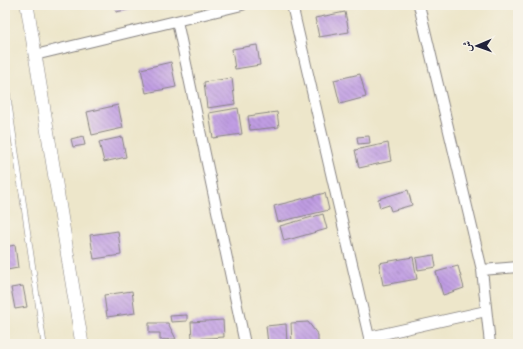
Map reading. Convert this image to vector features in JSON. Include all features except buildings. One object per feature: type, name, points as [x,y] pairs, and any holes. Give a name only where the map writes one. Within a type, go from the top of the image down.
[{"type":"street","points":[[27,5],[82,344]]},
{"type":"street","points":[[35,55],[242,5]]},
{"type":"street","points":[[292,5],[369,337],[486,311]]},
{"type":"street","points":[[419,5],[482,270],[490,344]]},
{"type":"street","points":[[177,21],[244,344]]},
{"type":"street","points":[[482,270],[518,267]]},
{"type":"lane","points":[[5,77],[44,344]]}]
